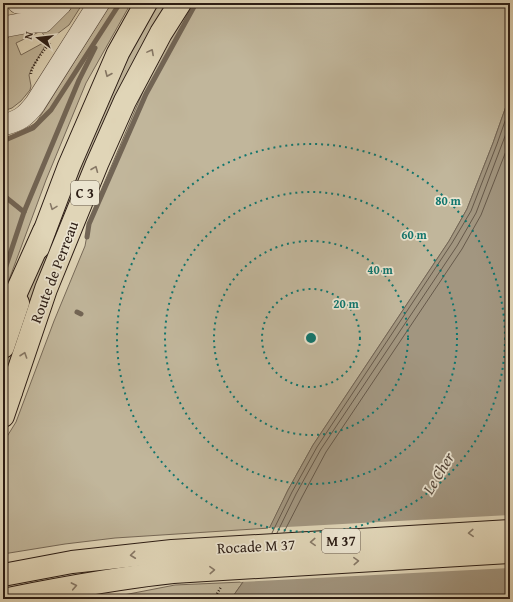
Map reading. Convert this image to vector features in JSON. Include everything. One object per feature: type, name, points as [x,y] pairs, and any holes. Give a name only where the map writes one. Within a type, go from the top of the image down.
[{"type":"main road","name":"Route de Perreau","points":[[3,347],[44,231],[69,166],[118,53],[146,3]]},
{"type":"main road","name":"Route de Perreau","points":[[3,416],[7,397],[46,290],[97,164],[125,101],[161,33],[180,3]]},
{"type":"main road","points":[[3,322],[44,231]]},
{"type":"main road","name":"Rocade M 37","points":[[5,575],[72,562],[172,551],[510,531]]},
{"type":"main road","name":"Rocade M 37","points":[[8,599],[79,584],[130,576],[173,572],[510,552]]},
{"type":"street","points":[[18,3],[61,4]]},
{"type":"street","points":[[3,125],[26,116],[99,3]]},
{"type":"street","points":[[3,27],[30,22],[43,22],[61,4]]},
{"type":"path","points":[[214,599],[221,587]]},
{"type":"shaded area","points":[[66,3],[83,3],[69,25],[48,41],[41,31],[16,43],[21,55],[43,43],[45,46],[29,75],[31,86],[30,90],[21,101],[12,108],[3,111],[3,45],[10,35]]},
{"type":"shaded area","points":[[111,3],[131,3],[86,83],[46,180],[3,296],[3,142],[36,123]]},
{"type":"shaded area","points":[[157,3],[167,3],[152,27],[3,384],[3,365],[25,300],[102,107]]},
{"type":"shaded area","points":[[191,3],[510,3],[510,95],[467,209],[449,241],[313,445],[288,490],[270,528],[115,538],[3,554],[3,443],[16,422],[54,321],[85,246],[89,224],[100,193],[144,89]]},
{"type":"shaded area","points":[[243,582],[231,599],[103,599],[175,585]]},
{"type":"water","name":"Le Cher","points":[[510,95],[510,599],[231,599],[243,582],[288,490],[313,445],[449,241],[467,209]]},
{"type":"pier","points":[[510,515],[510,568],[240,582],[268,528]]},
{"type":"waterway","points":[[3,141],[33,128],[51,110],[120,3]]},
{"type":"waterway","points":[[87,237],[89,224],[146,94],[196,3]]},
{"type":"waterway","points":[[3,275],[24,212],[79,80],[95,48]]},
{"type":"waterway","points":[[3,195],[24,212]]},
{"type":"waterway","points":[[77,312],[81,314]]}]
